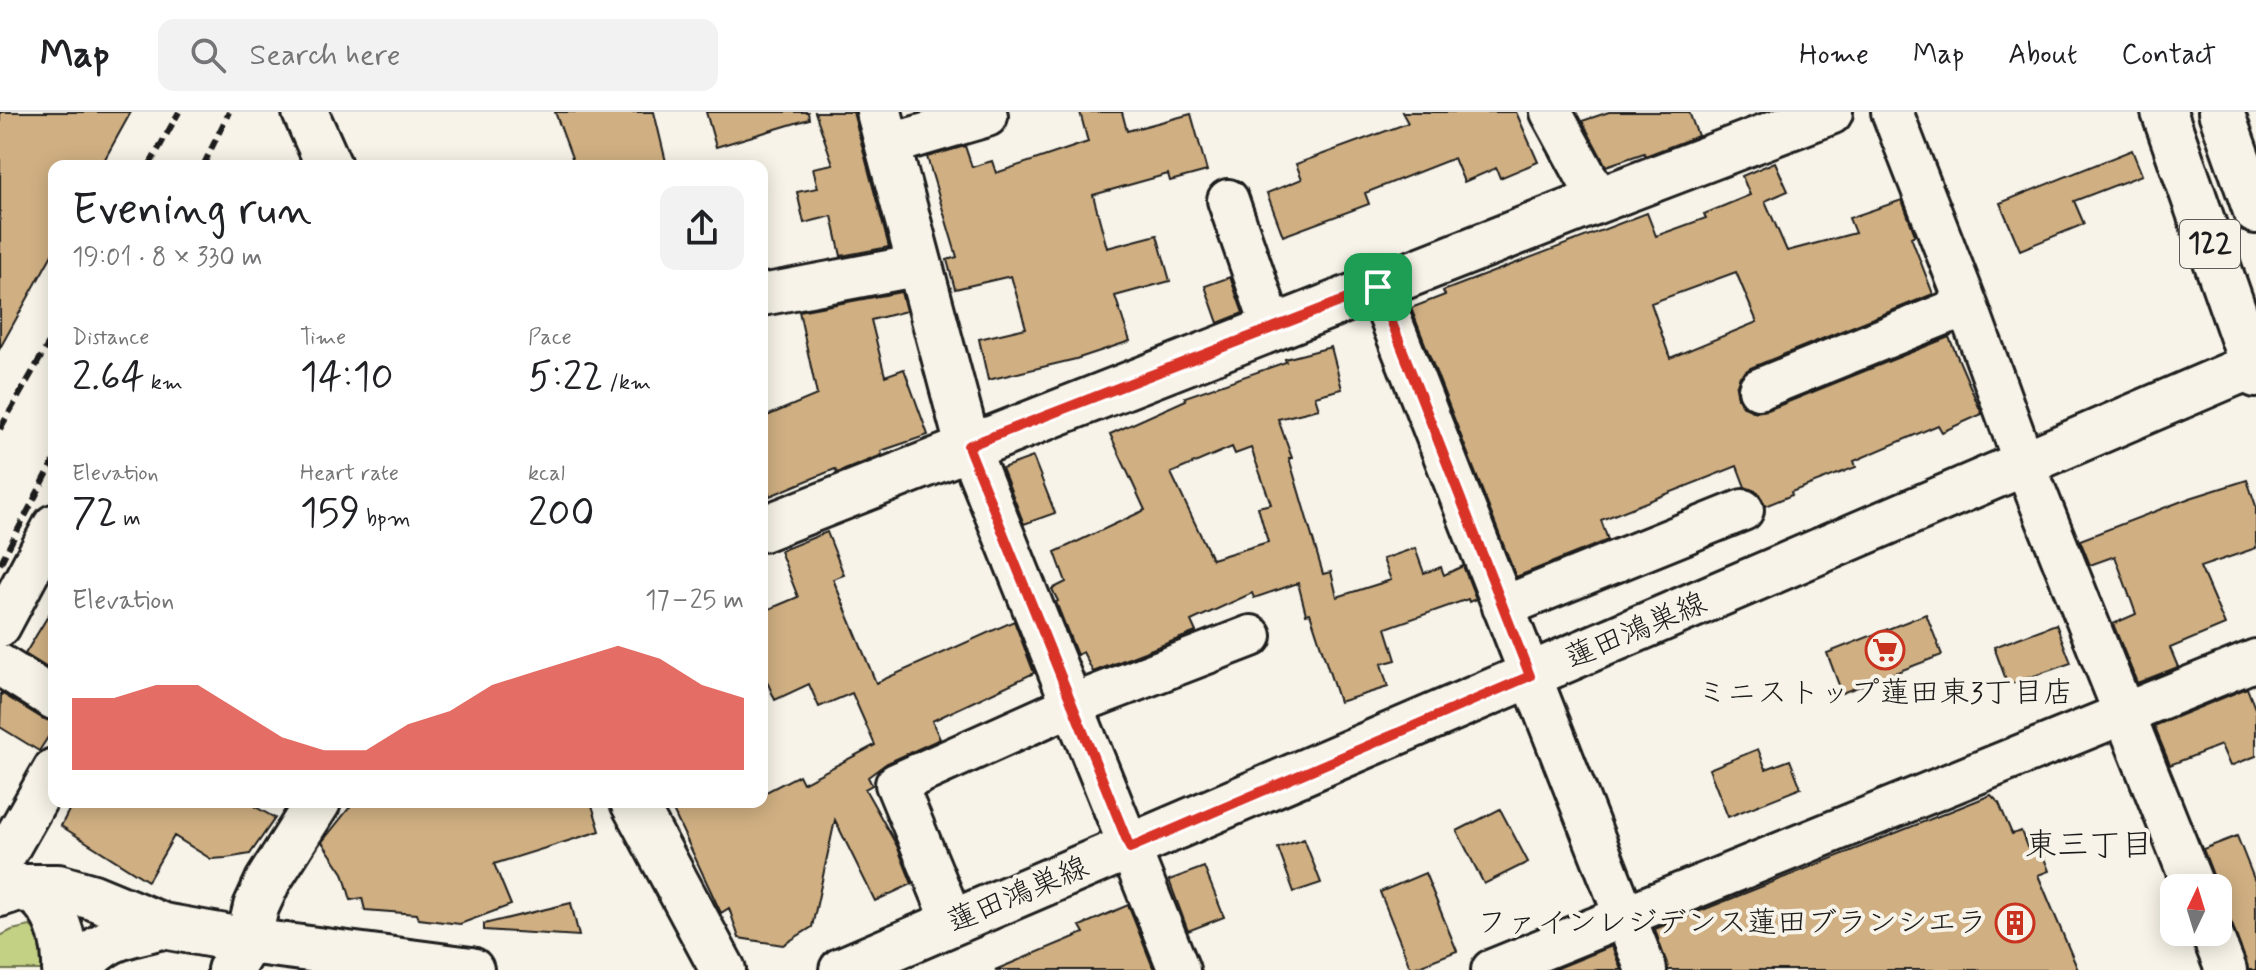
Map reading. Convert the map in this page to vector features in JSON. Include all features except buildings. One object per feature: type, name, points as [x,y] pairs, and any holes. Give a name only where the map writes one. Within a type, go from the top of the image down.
[{"type":"main road","points":[[768,527],[1830,112]]},
{"type":"main road","name":"122","points":[[2164,112],[2255,369]]},
{"type":"main road","name":"122","points":[[2221,112],[2256,211]]},
{"type":"main road","points":[[311,114],[327,160]]},
{"type":"main road","points":[[884,128],[968,446]]},
{"type":"main road","name":"蓮田鴻巣線","points":[[842,970],[2255,369]]},
{"type":"main road","points":[[239,955],[268,881],[314,808]]},
{"type":"main road","points":[[636,808],[723,970]]},
{"type":"main road","points":[[7,881],[58,887],[93,897],[239,955],[461,969]]},
{"type":"main road","points":[[7,881],[44,900],[63,939],[65,970]]},
{"type":"main road","points":[[77,970],[92,952],[112,938],[163,926]]},
{"type":"street","points":[[1551,112],[1599,200]]},
{"type":"street","points":[[1892,112],[2025,465],[2188,874]]},
{"type":"street","points":[[884,128],[987,116]]},
{"type":"street","points":[[1228,200],[1273,330]]},
{"type":"street","points":[[768,294],[920,265]]},
{"type":"street","points":[[1378,287],[1646,970]]},
{"type":"street","points":[[1759,389],[1967,305]]},
{"type":"street","points":[[968,446],[1179,970]]},
{"type":"street","points":[[1503,607],[1743,510]]},
{"type":"street","points":[[0,626],[48,536]]},
{"type":"street","points":[[953,922],[896,784],[1072,705],[1251,636]]},
{"type":"street","points":[[1492,970],[2256,660]]},
{"type":"street","points":[[0,665],[48,695]]},
{"type":"street","points":[[7,881],[48,783]]},
{"type":"street","points":[[2217,946],[2226,970]]},
{"type":"green space","points":[[30,926],[46,938],[54,970],[3,970],[0,968],[0,936]]},
{"type":"railway","points":[[152,160],[179,112]]},
{"type":"railway","points":[[206,160],[229,112]]},
{"type":"railway","points":[[0,429],[48,345]]},
{"type":"railway","points":[[0,564],[48,472]]},
{"type":"place","name":"ミニストップ蓮田東3丁目店","points":[[1885,650]]},
{"type":"place","name":"ファインレジデンス蓮田ブランシエラ","points":[[2015,923]]},
{"type":"district","name":"東三丁目","points":[[2089,846]]},
{"type":"route","points":[[1378,287],[1530,676],[1130,848],[968,446],[1378,287]]}]
